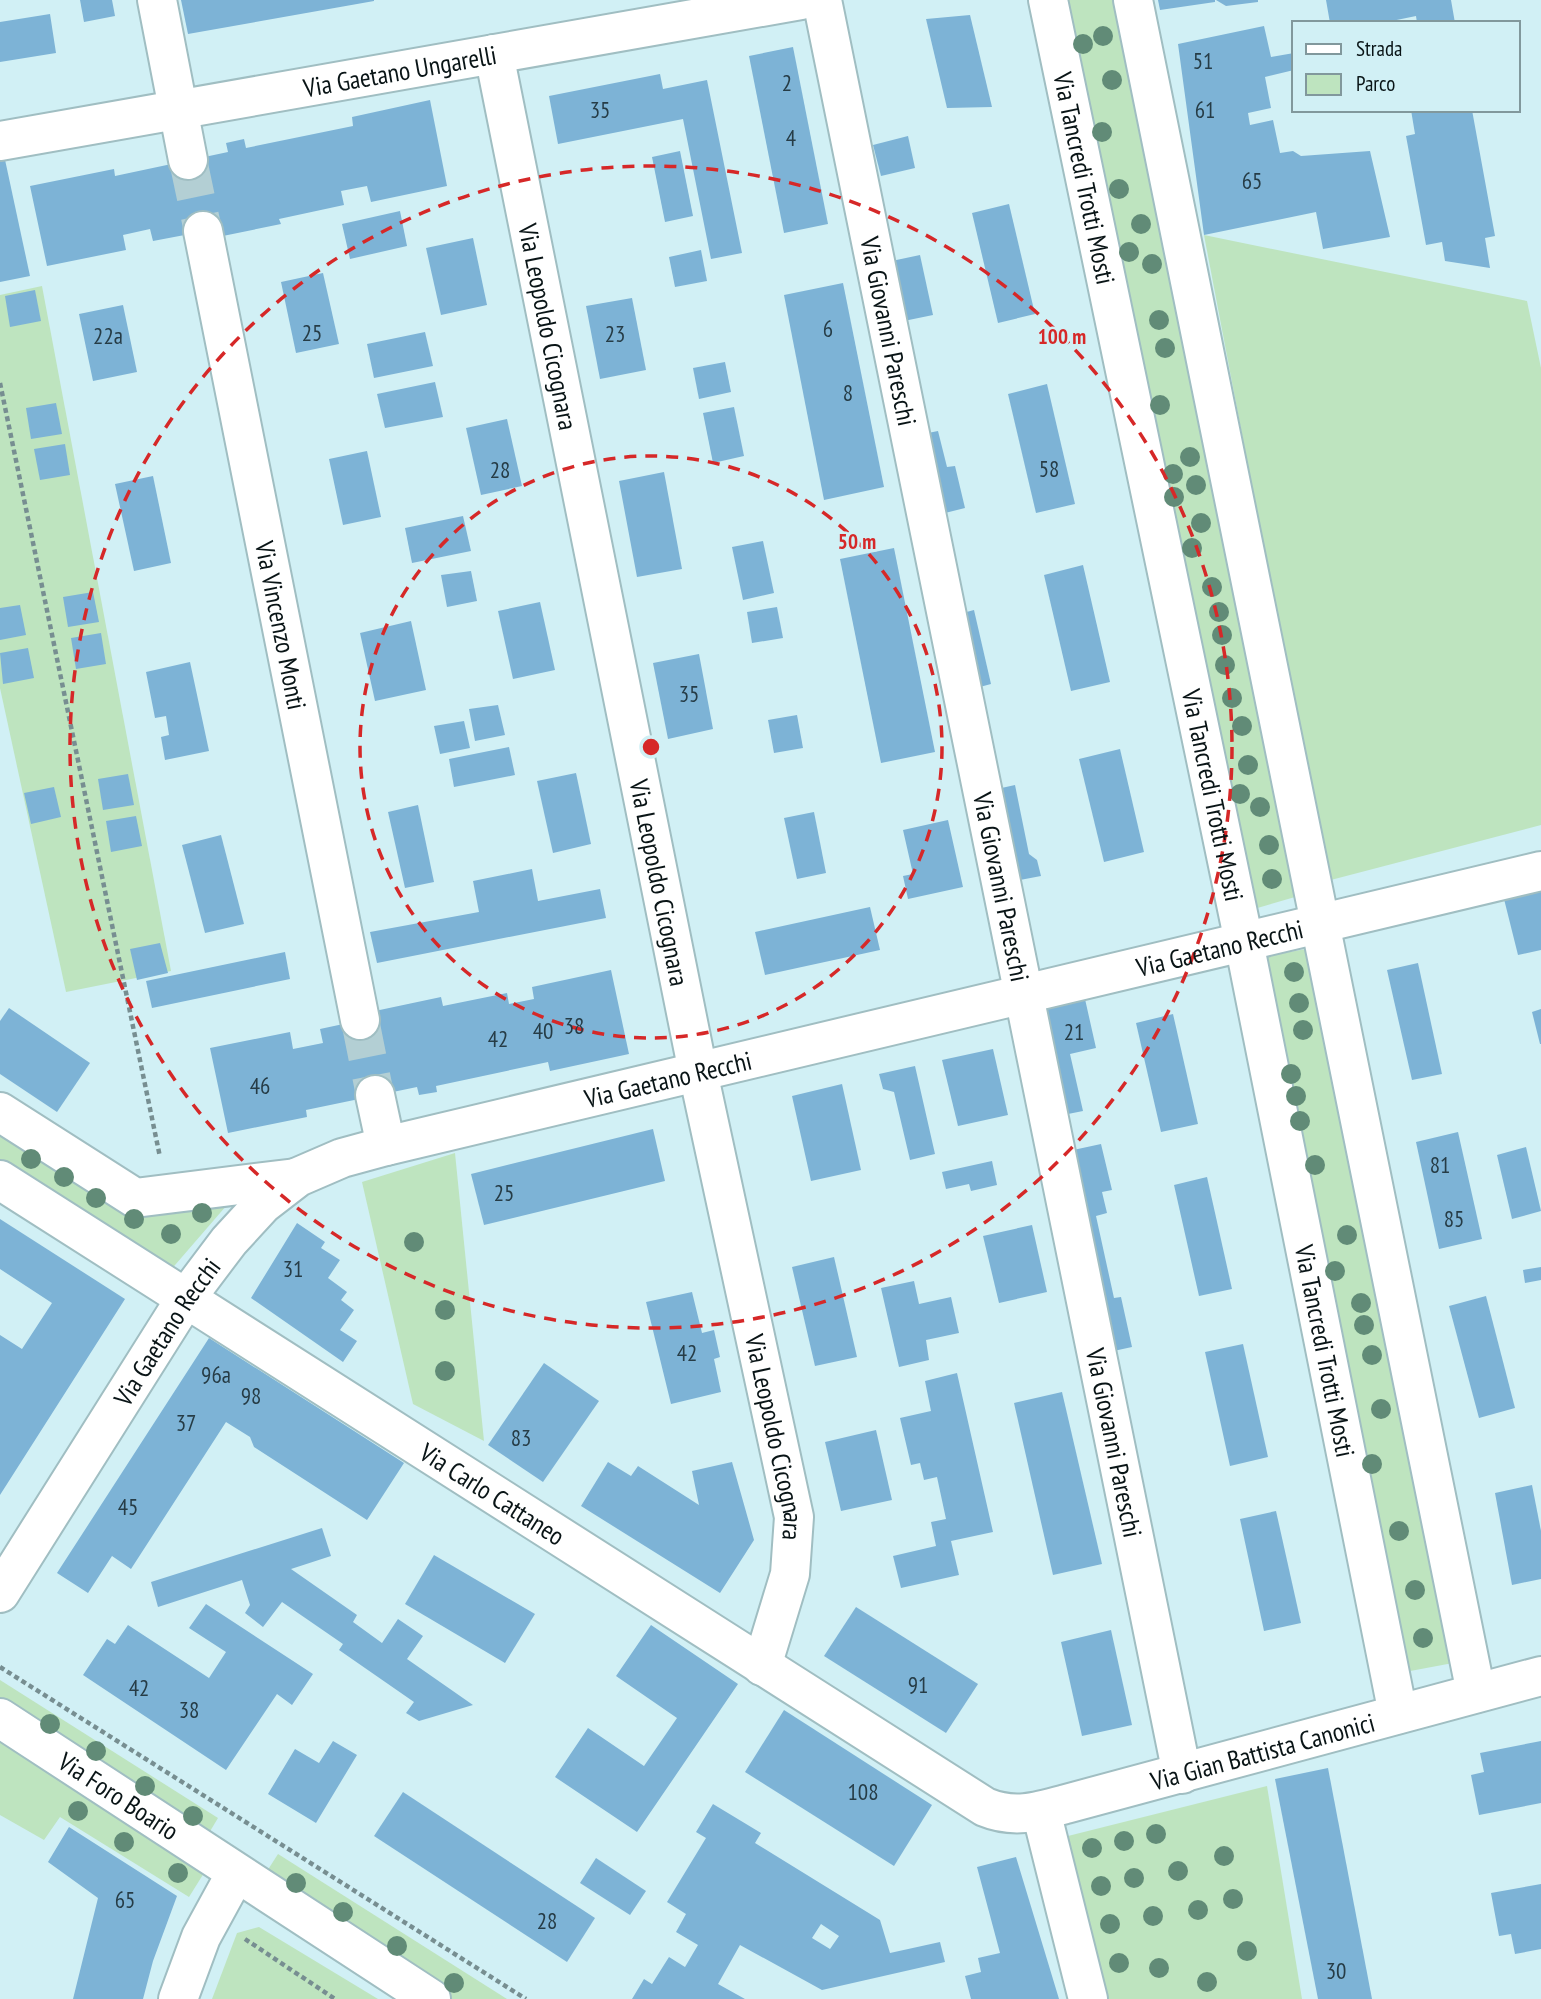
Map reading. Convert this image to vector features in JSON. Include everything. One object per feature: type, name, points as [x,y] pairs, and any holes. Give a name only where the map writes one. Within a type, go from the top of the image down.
[{"type":"street","points":[[156,0],[188,160]]},
{"type":"street","name":"Via Gaetano Ungarelli","points":[[0,141],[801,0]]},
{"type":"street","name":"Via Giovanni Pareschi","points":[[822,0],[1026,994],[1182,1773]]},
{"type":"street","name":"Via Tancredi Trotti Mosti","points":[[1048,0],[1244,942],[1398,1714]]},
{"type":"street","points":[[1133,0],[1476,1693]]},
{"type":"street","name":"Via Leopoldo Cicognara","points":[[494,54],[698,1072],[794,1517],[790,1574],[762,1666]]},
{"type":"street","name":"Via Vincenzo Monti","points":[[203,231],[360,1020]]},
{"type":"street","name":"Via Gaetano Recchi","points":[[0,1593],[186,1298],[246,1221],[298,1177],[342,1158],[386,1146],[1541,871]]},
{"type":"street","points":[[375,1095],[386,1146]]},
{"type":"street","points":[[0,1112],[135,1198],[298,1177]]},
{"type":"street","name":"Via Carlo Cattaneo","points":[[0,1180],[985,1807]]},
{"type":"street","name":"Via Gian Battista Canonici","points":[[985,1807],[1014,1815],[1041,1811],[1541,1676]]},
{"type":"street","name":"Via Foro Boario","points":[[0,1718],[431,1999]]},
{"type":"street","points":[[1041,1811],[1088,1999]]},
{"type":"street","points":[[178,1999],[183,1980],[212,1917],[236,1873]]},
{"type":"path","points":[[0,383],[168,1194]]},
{"type":"path","points":[[0,1667],[526,1999]]},
{"type":"path","points":[[212,1917],[335,1999]]},
{"type":"green space","points":[[1065,0],[1116,0],[1295,897],[1254,909]]},
{"type":"green space","points":[[1204,235],[1527,301],[1541,368],[1541,825],[1327,881]]},
{"type":"green space","points":[[42,286],[171,971],[66,992],[0,688],[0,295]]},
{"type":"green space","points":[[1306,949],[1453,1663],[1405,1672],[1262,957]]},
{"type":"green space","points":[[0,1122],[131,1206],[233,1198],[169,1272],[0,1168]]},
{"type":"green space","points":[[455,1153],[484,1441],[413,1404],[362,1182]]},
{"type":"green space","points":[[0,1680],[218,1818],[206,1838],[0,1704]]},
{"type":"green space","points":[[0,1740],[204,1873],[189,1897],[60,1817],[44,1840],[0,1815]]},
{"type":"green space","points":[[1267,1786],[1302,1999],[1099,1999],[1060,1838]]},
{"type":"green space","points":[[278,1854],[507,1999],[452,1999],[262,1879]]},
{"type":"green space","points":[[259,1927],[378,1999],[212,1999],[237,1933]]},
{"type":"building","points":[[80,0],[112,0],[115,16],[84,22]]},
{"type":"building","points":[[181,0],[374,0],[374,1],[188,34]]},
{"type":"building","points":[[1158,0],[1215,0],[1215,2],[1160,10]]},
{"type":"building","points":[[1216,0],[1258,0],[1258,2],[1226,6]]},
{"type":"building","points":[[1326,0],[1451,0],[1455,21],[1417,21],[1416,16],[1392,21],[1330,21]]},
{"type":"building","points":[[50,14],[56,53],[0,62],[0,22]]},
{"type":"building","points":[[970,15],[992,107],[947,108],[926,19]]},
{"type":"building","points":[[1264,26],[1271,57],[1292,53],[1292,70],[1265,77],[1271,108],[1248,113],[1250,125],[1273,120],[1280,153],[1293,151],[1301,156],[1370,151],[1390,237],[1323,249],[1316,212],[1204,235],[1178,44]]},
{"type":"building","points":[[793,47],[828,224],[784,233],[749,56]]},
{"type":"building","points":[[660,74],[663,89],[707,80],[742,253],[711,259],[683,119],[558,144],[549,96]]},
{"type":"building","points":[[430,100],[447,186],[371,202],[367,186],[341,191],[344,205],[279,219],[281,224],[213,238],[211,230],[153,241],[150,229],[123,235],[126,250],[47,266],[30,186],[114,169],[115,176],[228,152],[226,143],[244,139],[246,148],[353,126],[352,117]]},
{"type":"building","points":[[1411,112],[1472,112],[1495,236],[1485,238],[1490,268],[1445,261],[1442,242],[1426,245],[1406,136],[1415,134]]},
{"type":"building","points":[[908,136],[915,168],[881,176],[873,145]]},
{"type":"building","points":[[680,151],[693,216],[665,222],[652,157]]},
{"type":"building","points":[[4,155],[30,276],[0,282],[0,156]]},
{"type":"building","points":[[1009,204],[1035,314],[998,323],[972,213]]},
{"type":"building","points":[[400,211],[407,246],[350,259],[342,224]]},
{"type":"building","points":[[473,238],[487,305],[441,315],[426,248]]},
{"type":"building","points":[[701,250],[707,281],[675,287],[669,257]]},
{"type":"building","points":[[920,255],[933,315],[899,322],[887,262]]},
{"type":"building","points":[[323,273],[339,344],[296,353],[281,282]]},
{"type":"building","points":[[843,283],[884,487],[824,500],[784,295]]},
{"type":"building","points":[[35,290],[41,321],[10,327],[5,296]]},
{"type":"building","points":[[632,298],[646,370],[600,379],[586,306]]},
{"type":"building","points":[[123,305],[137,372],[93,381],[79,314]]},
{"type":"building","points":[[425,332],[433,366],[374,378],[367,344]]},
{"type":"building","points":[[725,362],[731,392],[699,399],[693,368]]},
{"type":"building","points":[[435,382],[443,417],[385,428],[377,394]]},
{"type":"building","points":[[1047,384],[1075,504],[1036,513],[1008,394]]},
{"type":"building","points":[[56,403],[62,434],[31,439],[26,408]]},
{"type":"building","points":[[734,407],[744,456],[713,463],[703,413]]},
{"type":"building","points":[[507,419],[522,486],[481,495],[466,428]]},
{"type":"building","points":[[938,431],[947,467],[955,466],[965,508],[941,514],[923,434]]},
{"type":"building","points":[[65,444],[70,475],[40,480],[34,449]]},
{"type":"building","points":[[367,451],[381,517],[343,525],[329,459]]},
{"type":"building","points":[[664,472],[682,569],[637,577],[619,481]]},
{"type":"building","points":[[153,476],[171,563],[134,571],[115,484]]},
{"type":"building","points":[[463,516],[471,551],[412,563],[405,528]]},
{"type":"building","points":[[763,541],[774,593],[743,600],[732,547]]},
{"type":"building","points":[[894,548],[935,752],[881,763],[840,559]]},
{"type":"building","points":[[1083,565],[1110,682],[1071,691],[1044,575]]},
{"type":"building","points":[[471,571],[477,601],[447,607],[441,575]]},
{"type":"building","points":[[93,592],[99,622],[68,627],[63,597]]},
{"type":"building","points":[[540,602],[555,670],[513,679],[498,611]]},
{"type":"building","points":[[20,605],[26,635],[0,640],[0,608]]},
{"type":"building","points":[[777,607],[783,638],[752,643],[747,612]]},
{"type":"building","points":[[974,610],[991,684],[976,688],[959,614]]},
{"type":"building","points":[[411,621],[426,690],[375,701],[360,633]]},
{"type":"building","points":[[101,633],[106,664],[76,669],[71,638]]},
{"type":"building","points":[[28,648],[34,678],[3,684],[0,653]]},
{"type":"building","points":[[699,654],[713,729],[668,739],[653,663]]},
{"type":"building","points":[[190,662],[209,751],[165,760],[161,737],[169,735],[166,716],[155,718],[146,672]]},
{"type":"building","points":[[498,705],[505,735],[475,741],[469,709]]},
{"type":"building","points":[[797,715],[803,748],[774,753],[768,720]]},
{"type":"building","points":[[464,721],[470,748],[440,754],[434,726]]},
{"type":"building","points":[[509,747],[515,775],[454,787],[449,759]]},
{"type":"building","points":[[1120,749],[1144,852],[1104,862],[1079,759]]},
{"type":"building","points":[[576,773],[591,844],[553,853],[537,781]]},
{"type":"building","points":[[128,774],[134,805],[103,810],[98,779]]},
{"type":"building","points":[[1015,785],[1029,854],[1037,860],[1041,876],[1015,881],[997,789]]},
{"type":"building","points":[[54,787],[61,817],[31,824],[24,793]]},
{"type":"building","points":[[418,805],[434,882],[405,888],[388,812]]},
{"type":"building","points":[[814,812],[826,873],[797,879],[784,818]]},
{"type":"building","points":[[136,816],[142,846],[111,852],[106,821]]},
{"type":"building","points":[[948,820],[963,887],[908,899],[903,876],[913,874],[903,830]]},
{"type":"building","points":[[221,835],[244,924],[205,933],[182,845]]},
{"type":"building","points":[[532,869],[538,901],[600,889],[606,918],[377,963],[370,932],[479,912],[473,881]]},
{"type":"building","points":[[1541,889],[1541,950],[1518,955],[1504,899]]},
{"type":"building","points":[[870,907],[880,950],[765,975],[755,932]]},
{"type":"building","points":[[160,943],[168,973],[137,980],[130,949]]},
{"type":"building","points":[[285,952],[290,979],[152,1008],[146,981]]},
{"type":"building","points":[[1418,963],[1442,1074],[1412,1080],[1387,970]]},
{"type":"building","points":[[611,970],[629,1054],[550,1071],[548,1062],[436,1086],[437,1092],[419,1095],[417,1087],[306,1110],[307,1117],[228,1133],[210,1048],[290,1032],[293,1049],[323,1043],[320,1029],[376,1017],[375,1011],[441,997],[443,1006],[507,993],[509,1004],[534,999],[532,987]]},
{"type":"building","points":[[1085,999],[1096,1048],[1070,1054],[1083,1111],[1063,1115],[1040,1008]]},
{"type":"building","points":[[9,1008],[90,1063],[57,1112],[0,1074],[0,1021]]},
{"type":"building","points":[[1541,1009],[1541,1044],[1540,1044],[1532,1012]]},
{"type":"building","points":[[1173,1014],[1198,1124],[1161,1132],[1136,1023]]},
{"type":"building","points":[[993,1049],[1008,1115],[958,1126],[942,1060]]},
{"type":"building","points":[[915,1066],[935,1154],[910,1160],[894,1092],[883,1089],[879,1074]]},
{"type":"building","points":[[842,1084],[861,1170],[811,1181],[792,1096]]},
{"type":"building","points":[[653,1129],[665,1181],[484,1225],[471,1174]]},
{"type":"building","points":[[1458,1132],[1482,1239],[1439,1249],[1416,1142]]},
{"type":"building","points":[[1101,1144],[1112,1190],[1102,1192],[1107,1213],[1096,1216],[1114,1298],[1121,1297],[1132,1347],[1109,1352],[1064,1152]]},
{"type":"building","points":[[1526,1147],[1541,1211],[1512,1219],[1497,1155]]},
{"type":"building","points":[[992,1161],[997,1185],[971,1191],[969,1184],[946,1189],[942,1172]]},
{"type":"building","points":[[1207,1177],[1232,1289],[1199,1296],[1174,1185]]},
{"type":"building","points":[[0,1219],[125,1299],[0,1495],[0,1335],[22,1349],[52,1303],[0,1269]]},
{"type":"building","points":[[297,1223],[325,1242],[321,1248],[340,1260],[328,1278],[347,1292],[341,1300],[354,1310],[340,1330],[357,1341],[343,1362],[251,1298]]},
{"type":"building","points":[[1032,1225],[1047,1292],[999,1303],[983,1236]]},
{"type":"building","points":[[834,1257],[857,1357],[815,1366],[792,1267]]},
{"type":"building","points":[[1541,1267],[1541,1280],[1525,1283],[1523,1270]]},
{"type":"building","points":[[914,1281],[919,1304],[951,1297],[959,1333],[926,1340],[929,1360],[899,1367],[881,1288]]},
{"type":"building","points":[[692,1292],[702,1333],[714,1330],[720,1357],[714,1359],[721,1392],[671,1404],[646,1302]]},
{"type":"building","points":[[1486,1296],[1515,1408],[1479,1418],[1449,1306]]},
{"type":"building","points":[[209,1338],[404,1463],[367,1520],[254,1447],[250,1437],[226,1422],[131,1569],[112,1556],[88,1593],[57,1573]]},
{"type":"building","points":[[1243,1344],[1268,1457],[1230,1466],[1205,1352]]},
{"type":"building","points":[[544,1363],[599,1401],[543,1482],[488,1445]]},
{"type":"building","points":[[957,1373],[993,1532],[951,1541],[959,1575],[901,1588],[893,1556],[936,1546],[931,1522],[946,1519],[937,1477],[924,1480],[920,1463],[911,1465],[900,1418],[931,1411],[925,1381]]},
{"type":"building","points":[[1062,1392],[1102,1564],[1053,1575],[1014,1403]]},
{"type":"building","points":[[876,1430],[892,1500],[841,1511],[825,1442]]},
{"type":"building","points":[[608,1462],[631,1476],[638,1466],[699,1505],[692,1471],[732,1462],[754,1540],[720,1593],[581,1506]]},
{"type":"building","points":[[1532,1485],[1541,1531],[1541,1579],[1512,1585],[1495,1493]]},
{"type":"building","points":[[1276,1511],[1301,1623],[1264,1631],[1240,1519]]},
{"type":"building","points":[[322,1528],[331,1556],[291,1569],[357,1615],[353,1622],[382,1643],[398,1619],[423,1636],[407,1659],[473,1705],[419,1721],[406,1713],[414,1702],[339,1650],[343,1644],[282,1602],[263,1627],[245,1613],[250,1605],[242,1580],[158,1607],[151,1582]]},
{"type":"building","points":[[434,1555],[535,1614],[505,1663],[405,1604]]},
{"type":"building","points":[[206,1604],[313,1674],[292,1705],[277,1694],[226,1770],[83,1675],[107,1639],[115,1644],[128,1625],[209,1678],[226,1652],[189,1628]]},
{"type":"building","points":[[856,1607],[978,1684],[946,1733],[824,1656]]},
{"type":"building","points":[[651,1625],[738,1684],[637,1832],[555,1777],[588,1728],[644,1766],[677,1718],[616,1676]]},
{"type":"building","points":[[1111,1630],[1132,1725],[1082,1736],[1061,1642]]},
{"type":"building","points":[[784,1710],[932,1805],[894,1866],[745,1772]]},
{"type":"building","points":[[333,1741],[357,1755],[316,1823],[268,1794],[295,1749],[319,1763]]},
{"type":"building","points":[[1541,1741],[1541,1803],[1479,1815],[1471,1775],[1484,1772],[1480,1753]]},
{"type":"building","points":[[1328,1768],[1372,1999],[1318,1999],[1275,1779]]},
{"type":"building","points":[[403,1792],[595,1918],[567,1962],[374,1836]]},
{"type":"building","points":[[713,1804],[761,1833],[755,1843],[880,1920],[890,1953],[940,1942],[945,1962],[822,1990],[740,1945],[718,1984],[745,1999],[632,1999],[644,1979],[652,1984],[669,1957],[685,1967],[698,1945],[676,1932],[686,1914],[667,1902],[706,1838],[696,1832]],"holes":[[[821,1924],[839,1936],[830,1949],[812,1938]]]},
{"type":"building","points":[[69,1827],[177,1896],[153,1961],[143,1999],[73,1999],[98,1898],[48,1862]]},
{"type":"building","points":[[1016,1857],[1059,1999],[971,1999],[965,1976],[981,1972],[978,1958],[1000,1953],[977,1867]]},
{"type":"building","points":[[596,1858],[646,1891],[630,1915],[580,1883]]},
{"type":"building","points":[[1541,1884],[1541,1949],[1515,1954],[1511,1934],[1499,1936],[1491,1893]]},
{"type":"tunnel","points":[[188,160],[203,231]]},
{"type":"tunnel","points":[[360,1020],[375,1095]]}]
